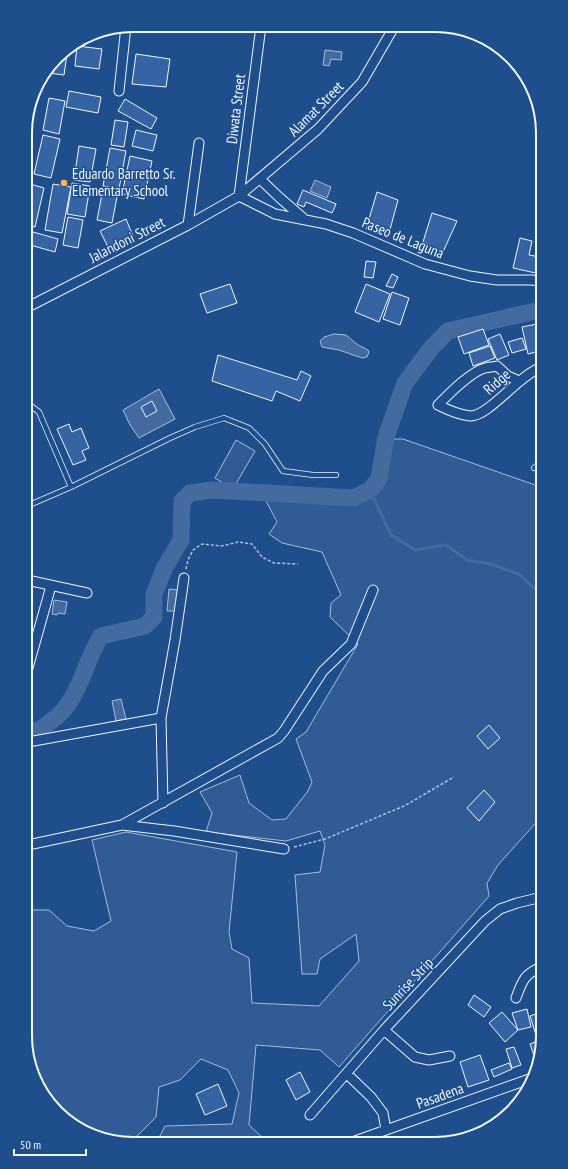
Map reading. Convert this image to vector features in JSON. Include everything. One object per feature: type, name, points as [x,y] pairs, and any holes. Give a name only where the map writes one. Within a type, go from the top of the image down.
[{"type":"street","points":[[119,91],[125,32]]},
{"type":"street","name":"Diwata Street","points":[[239,196],[260,32]]},
{"type":"street","name":"Alamat Street","points":[[239,196],[318,129],[362,82],[391,32]]},
{"type":"street","points":[[188,225],[199,143]]},
{"type":"street","name":"Paseo de Laguna","points":[[260,179],[304,219]]},
{"type":"street","name":"Paseo de Laguna","points":[[239,196],[275,214],[326,224],[353,233],[424,264],[470,276],[497,280],[536,281]]},
{"type":"street","name":"Jalandoni Street","points":[[32,305],[188,225],[239,196]]},
{"type":"street","name":"Ridge","points":[[519,381],[508,376],[498,366],[484,368],[452,391],[438,405],[451,411],[471,416],[485,410],[519,381],[536,369]]},
{"type":"street","points":[[163,803],[161,718],[176,640],[184,578]]},
{"type":"street","points":[[32,581],[87,593]]},
{"type":"street","points":[[32,654],[51,586]]},
{"type":"street","points":[[32,844],[122,825],[278,738],[323,671],[351,644],[373,590]]},
{"type":"street","points":[[32,741],[161,718]]},
{"type":"street","points":[[122,825],[174,831],[284,849]]},
{"type":"street","name":"Sunrise Strip","points":[[310,1115],[384,1030],[485,921],[500,909],[536,898]]},
{"type":"street","points":[[516,998],[523,980],[536,969]]},
{"type":"street","points":[[384,1030],[415,1056],[428,1060],[450,1056]]},
{"type":"street","points":[[347,1074],[372,1097],[383,1113],[386,1130]]},
{"type":"street","name":"Pasadena","points":[[366,1137],[525,1080]]},
{"type":"lane","points":[[32,407],[39,412],[71,487]]},
{"type":"lane","points":[[32,504],[71,487],[170,438],[195,427],[224,418],[249,428],[265,444],[283,471],[313,475],[336,475]]},
{"type":"path","points":[[184,578],[188,560],[193,550],[202,544],[222,546],[238,542],[252,544],[262,557],[274,563],[298,564]]},
{"type":"path","points":[[284,849],[325,840],[404,806],[454,777]]},
{"type":"shaded area","points":[[325,50],[342,52],[341,60],[331,59],[329,66],[323,65]]},
{"type":"shaded area","points":[[315,180],[331,187],[327,198],[310,191]]},
{"type":"shaded area","points":[[334,334],[346,335],[358,345],[368,350],[369,352],[367,357],[362,358],[339,350],[322,347],[320,341],[324,337]]},
{"type":"shaded area","points":[[159,389],[175,419],[139,438],[130,425],[123,410]]},
{"type":"shaded area","points":[[392,439],[403,439],[536,485],[536,823],[498,865],[487,883],[489,896],[339,1067],[320,1050],[256,1045],[249,1125],[262,1137],[160,1137],[165,1126],[232,1124],[239,1093],[228,1070],[201,1059],[180,1080],[159,1087],[156,1117],[136,1137],[113,1135],[88,1127],[66,1112],[57,1103],[46,1087],[35,1062],[32,1036],[32,910],[49,910],[67,926],[94,931],[111,921],[92,840],[126,832],[237,852],[229,932],[232,949],[249,958],[252,1003],[319,1006],[359,961],[356,934],[320,959],[317,974],[302,974],[295,875],[320,872],[325,845],[320,831],[286,841],[206,832],[212,813],[200,792],[240,775],[249,803],[272,820],[286,819],[308,791],[312,782],[296,739],[306,732],[358,644],[330,617],[331,603],[341,595],[322,552],[282,543],[269,534],[277,522],[262,493],[353,498],[370,490],[379,479]]},
{"type":"shaded area","points":[[236,440],[255,451],[233,489],[215,478]]},
{"type":"shaded area","points":[[169,589],[178,590],[176,611],[167,611]]},
{"type":"shaded area","points":[[54,600],[67,602],[65,614],[52,614]]},
{"type":"shaded area","points":[[121,699],[126,719],[116,721],[112,701]]},
{"type":"building","points":[[81,46],[102,49],[99,69],[75,66],[77,49]]},
{"type":"building","points":[[136,54],[170,59],[166,87],[132,84]]},
{"type":"building","points":[[67,57],[64,75],[52,73]]},
{"type":"building","points":[[69,91],[101,97],[98,113],[66,107]]},
{"type":"building","points":[[49,98],[65,101],[59,134],[43,130]]},
{"type":"building","points":[[125,99],[157,118],[151,129],[118,111]]},
{"type":"building","points":[[115,120],[128,122],[124,147],[111,145]]},
{"type":"building","points":[[136,130],[157,135],[153,151],[132,146]]},
{"type":"building","points":[[43,135],[60,139],[51,178],[34,174]]},
{"type":"building","points":[[79,146],[96,149],[90,182],[74,180]]},
{"type":"building","points":[[110,148],[126,151],[119,189],[103,186]]},
{"type":"building","points":[[130,156],[152,161],[144,199],[122,194]]},
{"type":"building","points":[[72,183],[90,186],[85,217],[67,214]]},
{"type":"building","points":[[53,184],[71,187],[62,233],[45,230]]},
{"type":"building","points":[[32,185],[44,188],[35,227],[32,226]]},
{"type":"building","points":[[103,189],[118,192],[112,223],[97,220]]},
{"type":"building","points":[[303,190],[336,204],[332,213],[306,202],[304,207],[297,204]]},
{"type":"building","points":[[377,192],[398,200],[388,237],[366,229]]},
{"type":"building","points":[[432,213],[457,221],[443,252],[423,242]]},
{"type":"building","points":[[68,217],[83,220],[78,248],[63,245]]},
{"type":"building","points":[[126,219],[133,236],[108,247],[100,231]]},
{"type":"building","points":[[33,232],[58,239],[55,252],[32,246]]},
{"type":"building","points":[[520,238],[532,241],[529,255],[536,256],[536,273],[513,268]]},
{"type":"building","points":[[366,261],[376,262],[373,278],[364,277]]},
{"type":"building","points":[[392,274],[398,277],[393,288],[386,286]]},
{"type":"building","points":[[230,284],[237,303],[207,313],[200,294]]},
{"type":"building","points":[[366,284],[390,294],[379,322],[355,312]]},
{"type":"building","points":[[392,292],[409,298],[400,325],[383,319]]},
{"type":"building","points":[[536,324],[536,352],[528,354],[522,327]]},
{"type":"building","points":[[483,329],[489,345],[464,354],[458,337]]},
{"type":"building","points":[[500,334],[509,355],[497,360],[488,339]]},
{"type":"building","points":[[522,338],[526,349],[512,353],[508,342]]},
{"type":"building","points":[[490,346],[495,358],[473,366],[469,353]]},
{"type":"building","points":[[218,355],[297,380],[301,371],[311,376],[300,401],[276,391],[272,401],[212,381]]},
{"type":"building","points":[[152,401],[157,411],[146,417],[141,407]]},
{"type":"building","points":[[69,424],[72,432],[81,428],[89,448],[82,451],[86,460],[73,465],[57,429]]},
{"type":"building","points":[[489,725],[500,738],[488,749],[477,736]]},
{"type":"building","points":[[484,790],[495,802],[479,821],[467,808]]},
{"type":"building","points":[[474,995],[491,1007],[484,1017],[468,1005]]},
{"type":"building","points":[[527,1009],[531,1027],[518,1030],[512,1013]]},
{"type":"building","points":[[502,1012],[518,1030],[505,1042],[489,1023]]},
{"type":"building","points":[[536,1014],[536,1035],[530,1016]]},
{"type":"building","points":[[536,1042],[534,1055],[530,1044]]},
{"type":"building","points":[[514,1047],[521,1065],[512,1068],[506,1049]]},
{"type":"building","points":[[480,1055],[489,1080],[468,1087],[460,1062]]},
{"type":"building","points":[[509,1063],[512,1069],[494,1077],[491,1070]]},
{"type":"building","points":[[300,1072],[310,1092],[296,1100],[286,1080]]},
{"type":"building","points":[[218,1084],[227,1106],[205,1115],[196,1094]]},
{"type":"waterway","points":[[32,731],[42,728],[60,714],[68,704],[75,693],[101,636],[145,626],[154,617],[154,594],[165,567],[181,540],[182,501],[190,493],[213,490],[353,498],[370,490],[379,479],[386,437],[405,383],[433,346],[448,331],[536,311]]},
{"type":"waterway","points":[[370,490],[391,535],[415,550],[446,545],[467,560],[491,564],[519,574],[536,590]]},
{"type":"place","name":"Eduardo Barretto Sr. Elementary School","points":[[64,183]]}]
